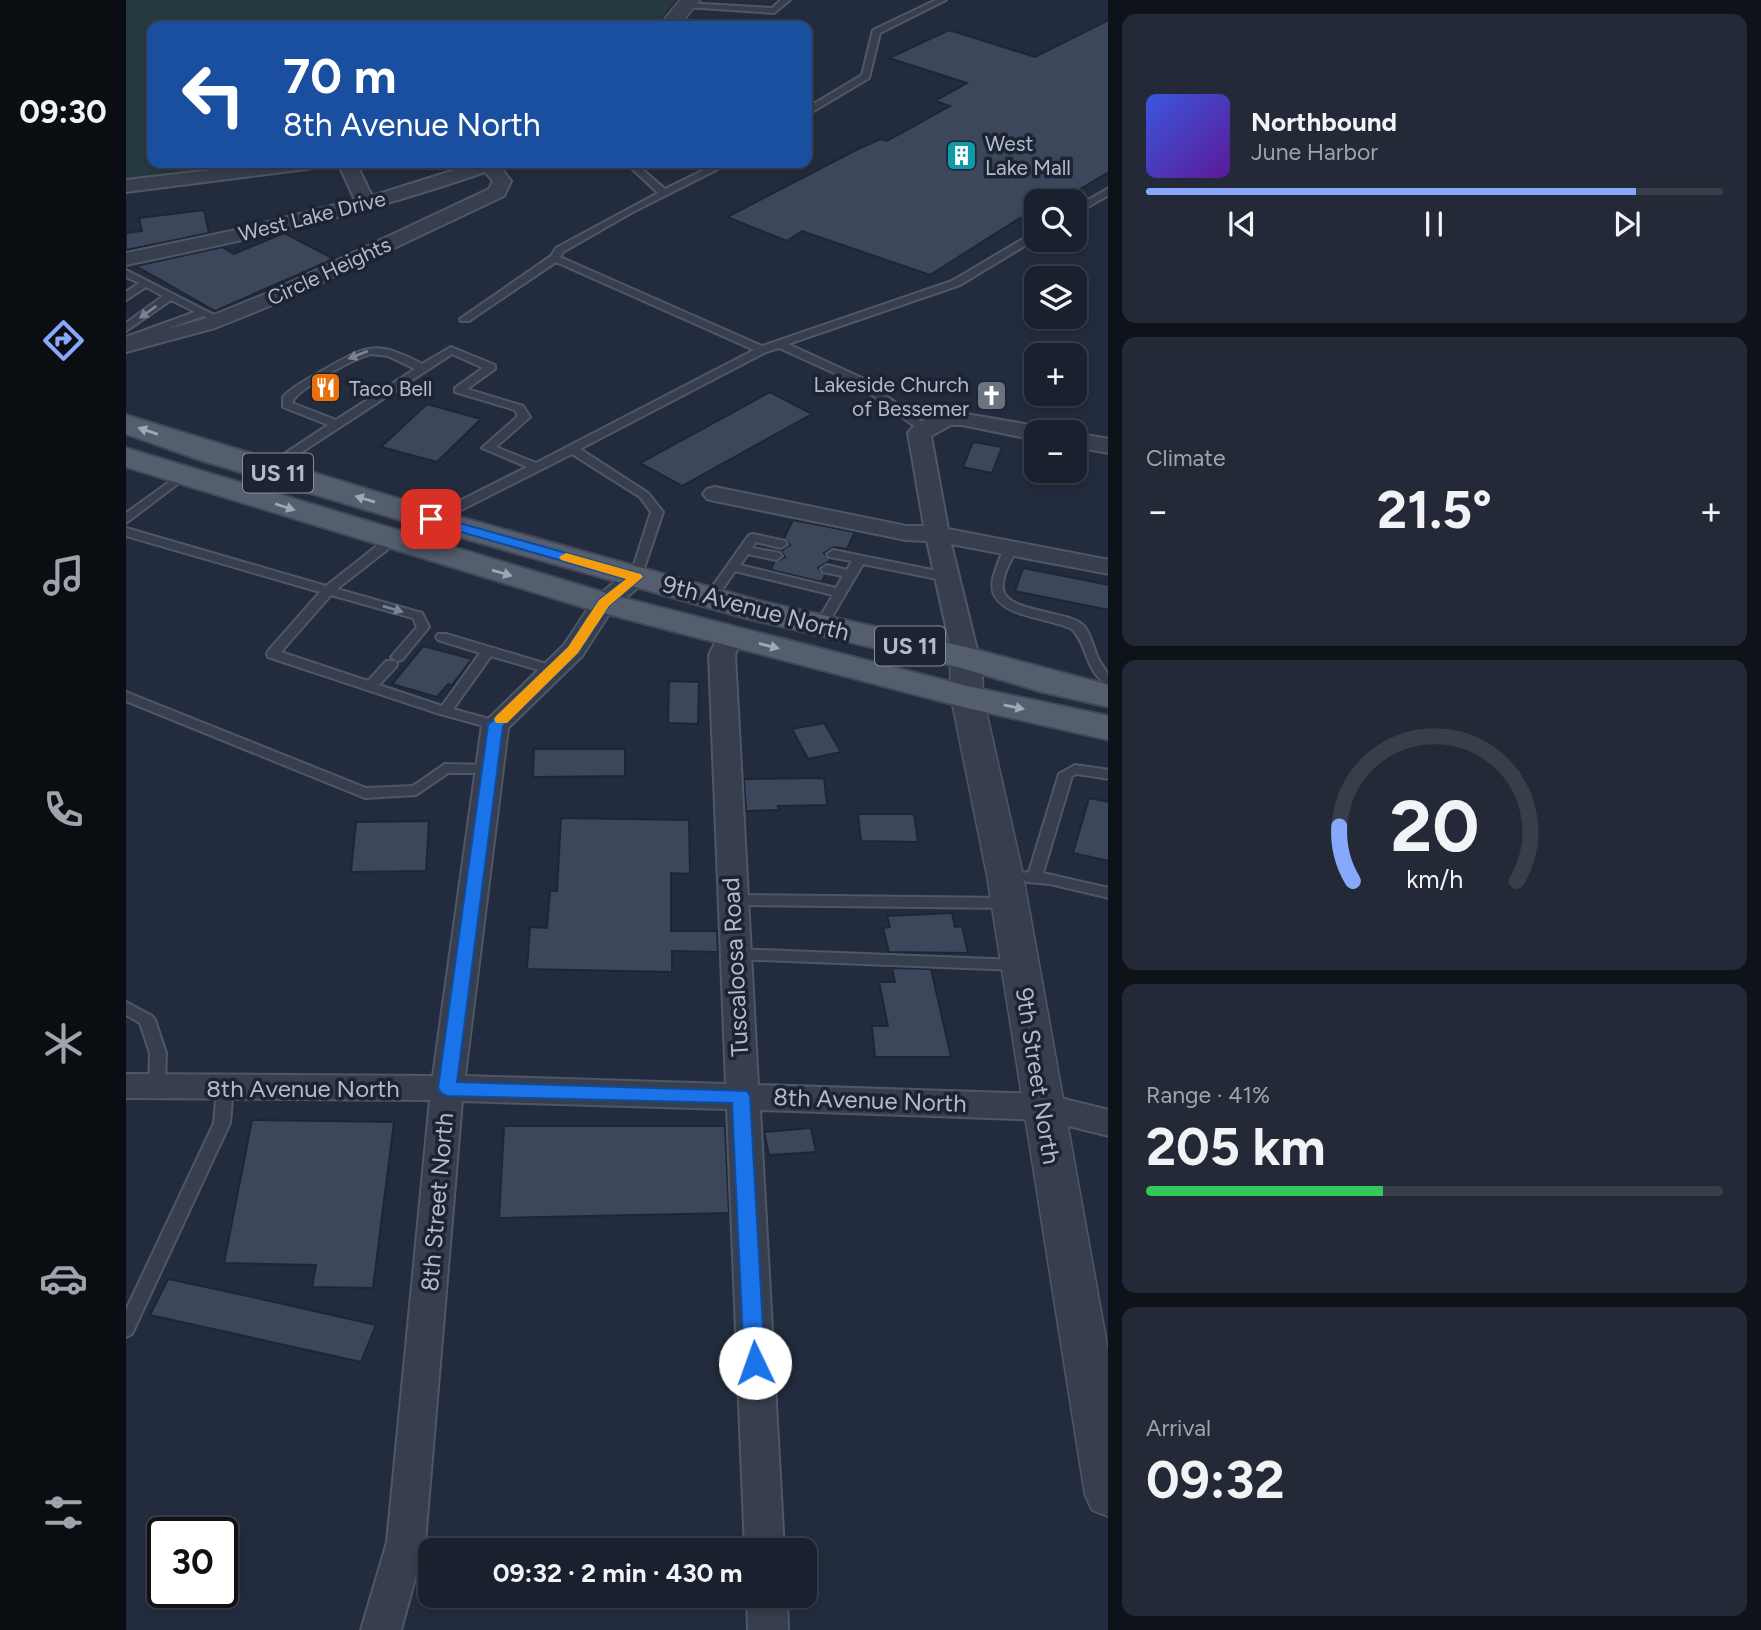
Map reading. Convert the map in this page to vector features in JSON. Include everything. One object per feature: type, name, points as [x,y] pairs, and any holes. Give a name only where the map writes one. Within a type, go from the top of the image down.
[{"type":"main road","name":"9th Avenue North","points":[[126,424],[267,470],[636,577],[820,627],[966,658],[1055,684],[1108,696]]},
{"type":"main road","name":"9th Avenue North","points":[[126,457],[604,603],[967,697],[1108,728]]},
{"type":"street","points":[[673,21],[688,2]]},
{"type":"street","points":[[126,186],[273,168]]},
{"type":"street","points":[[349,168],[366,203]]},
{"type":"street","name":"West Lake Drive","points":[[126,259],[237,236],[413,191],[474,168]]},
{"type":"street","name":"Circle Heights","points":[[126,343],[275,297],[496,192],[502,181],[494,168]]},
{"type":"street","points":[[966,658],[937,534],[919,433],[937,422],[967,416],[992,425],[1024,431]]},
{"type":"street","points":[[1087,442],[1108,446]]},
{"type":"street","points":[[715,494],[906,533],[937,534],[1108,567]]},
{"type":"street","points":[[495,725],[573,650],[604,603],[636,577]]},
{"type":"street","name":"Tuscaloosa Road","points":[[730,636],[722,655],[763,1538]]},
{"type":"street","name":"9th Street North","points":[[966,658],[967,697],[1016,885],[1020,965],[1108,1494]]},
{"type":"street","name":"8th Street North","points":[[381,1630],[405,1542],[447,1088],[495,725]]},
{"type":"street","name":"8th Avenue North","points":[[141,1087],[447,1088],[1044,1107],[1108,1123]]},
{"type":"street","points":[[767,1608],[768,1630]]},
{"type":"lane","points":[[688,2],[774,11],[786,0]]},
{"type":"lane","points":[[812,109],[866,76],[876,32],[942,0]]},
{"type":"lane","points":[[636,168],[664,192]]},
{"type":"lane","points":[[465,319],[555,258],[559,250],[664,192],[714,168]]},
{"type":"lane","points":[[1087,204],[1108,191]]},
{"type":"lane","points":[[495,725],[444,711],[273,654],[328,590],[392,540],[762,350],[956,284],[1024,242]]},
{"type":"lane","points":[[555,258],[762,350]]},
{"type":"lane","points":[[126,273],[212,316]]},
{"type":"lane","points":[[126,297],[146,283]]},
{"type":"lane","points":[[126,328],[171,295]]},
{"type":"lane","points":[[779,344],[858,380],[925,429]]},
{"type":"lane","points":[[335,424],[287,405],[287,398],[295,389],[359,352],[377,349],[394,353],[421,368]]},
{"type":"lane","points":[[267,470],[451,350],[491,368],[459,390],[519,408],[524,417],[488,449],[537,467]]},
{"type":"lane","points":[[572,449],[644,495],[657,512],[636,577]]},
{"type":"lane","points":[[126,519],[183,475]]},
{"type":"lane","points":[[126,532],[418,616],[423,627],[372,686]]},
{"type":"lane","points":[[711,597],[753,538],[781,544]]},
{"type":"lane","points":[[1011,548],[997,586],[1003,601],[1014,607],[1068,621],[1079,628],[1095,664],[1108,681]]},
{"type":"lane","points":[[745,550],[776,556]]},
{"type":"lane","points":[[833,554],[947,577]]},
{"type":"lane","points":[[820,627],[859,559]]},
{"type":"lane","points":[[733,567],[839,593]]},
{"type":"lane","points":[[827,569],[850,574]]},
{"type":"lane","points":[[442,637],[552,670]]},
{"type":"lane","points":[[444,711],[488,651]]},
{"type":"lane","points":[[126,696],[365,793],[416,790],[445,768],[489,769]]},
{"type":"lane","points":[[1016,885],[1066,774],[1076,769],[1108,775]]},
{"type":"lane","points":[[732,900],[1016,885],[1108,893]]},
{"type":"lane","points":[[734,954],[1020,965]]},
{"type":"lane","points":[[126,1008],[147,1020],[158,1053],[141,1087]]},
{"type":"lane","points":[[126,1329],[222,1123],[225,1089]]},
{"type":"green space","points":[[126,0],[676,0],[658,21],[147,21],[147,168],[217,168],[126,179]]},
{"type":"building","name":"West Lake Mall","points":[[1108,20],[1108,173],[1080,189],[1024,189],[1024,220],[1020,218],[930,275],[802,231],[787,241],[727,217],[860,148],[881,139],[887,141],[950,106],[935,101],[967,83],[889,58],[949,30],[1035,57]]},
{"type":"building","points":[[204,210],[209,233],[126,250],[126,233],[142,231],[139,218]]},
{"type":"building","points":[[284,233],[334,259],[215,311],[136,266],[222,247],[234,254]]},
{"type":"building","points":[[770,392],[812,414],[682,486],[640,463]]},
{"type":"building","points":[[427,404],[481,419],[437,462],[381,447]]},
{"type":"building","points":[[973,442],[1002,447],[992,473],[963,467]]},
{"type":"building","points":[[793,520],[855,532],[847,549],[834,547],[824,553],[831,560],[818,568],[825,575],[822,582],[771,570],[774,562],[785,557],[781,551],[790,545],[784,538]]},
{"type":"building","points":[[1023,568],[1108,585],[1108,610],[1015,591]]},
{"type":"building","points":[[423,646],[472,659],[452,685],[448,684],[437,697],[392,684]]},
{"type":"building","points":[[669,681],[699,682],[698,724],[668,723]]},
{"type":"building","points":[[824,723],[841,752],[808,759],[792,729]]},
{"type":"building","points":[[534,749],[625,749],[625,776],[533,777]]},
{"type":"building","points":[[824,778],[827,805],[778,806],[779,810],[746,811],[744,779]]},
{"type":"building","points":[[1089,798],[1108,802],[1108,861],[1073,853]]},
{"type":"building","points":[[858,814],[914,814],[918,842],[861,841]]},
{"type":"building","points":[[561,818],[689,820],[690,874],[671,873],[671,931],[717,931],[718,952],[672,951],[672,972],[527,969],[530,927],[547,928],[550,891],[557,891]]},
{"type":"building","points":[[429,821],[426,871],[351,872],[356,822]]},
{"type":"building","points":[[952,913],[955,927],[962,926],[968,953],[889,952],[883,928],[890,927],[887,916]]},
{"type":"building","points":[[892,968],[931,969],[951,1057],[875,1057],[872,1026],[888,1026],[879,982],[895,982]]},
{"type":"building","points":[[252,1120],[394,1122],[373,1288],[312,1287],[316,1265],[224,1263]]},
{"type":"building","points":[[504,1126],[725,1126],[729,1213],[499,1218]]},
{"type":"building","points":[[811,1128],[816,1152],[769,1155],[764,1132]]},
{"type":"building","points":[[168,1279],[376,1325],[361,1362],[150,1315]]},
{"type":"slow traffic","points":[[501,719],[573,650],[604,603],[636,577],[566,557]]},
{"type":"place","name":"West Lake Mall","points":[[962,155]]},
{"type":"place","name":"Taco Bell","points":[[326,388]]},
{"type":"place","name":"Lakeside Church of Bessemer","points":[[992,396]]},
{"type":"route","points":[[431,519],[636,577],[604,603],[573,650],[495,725],[447,1088],[741,1096],[755,1363]]}]
